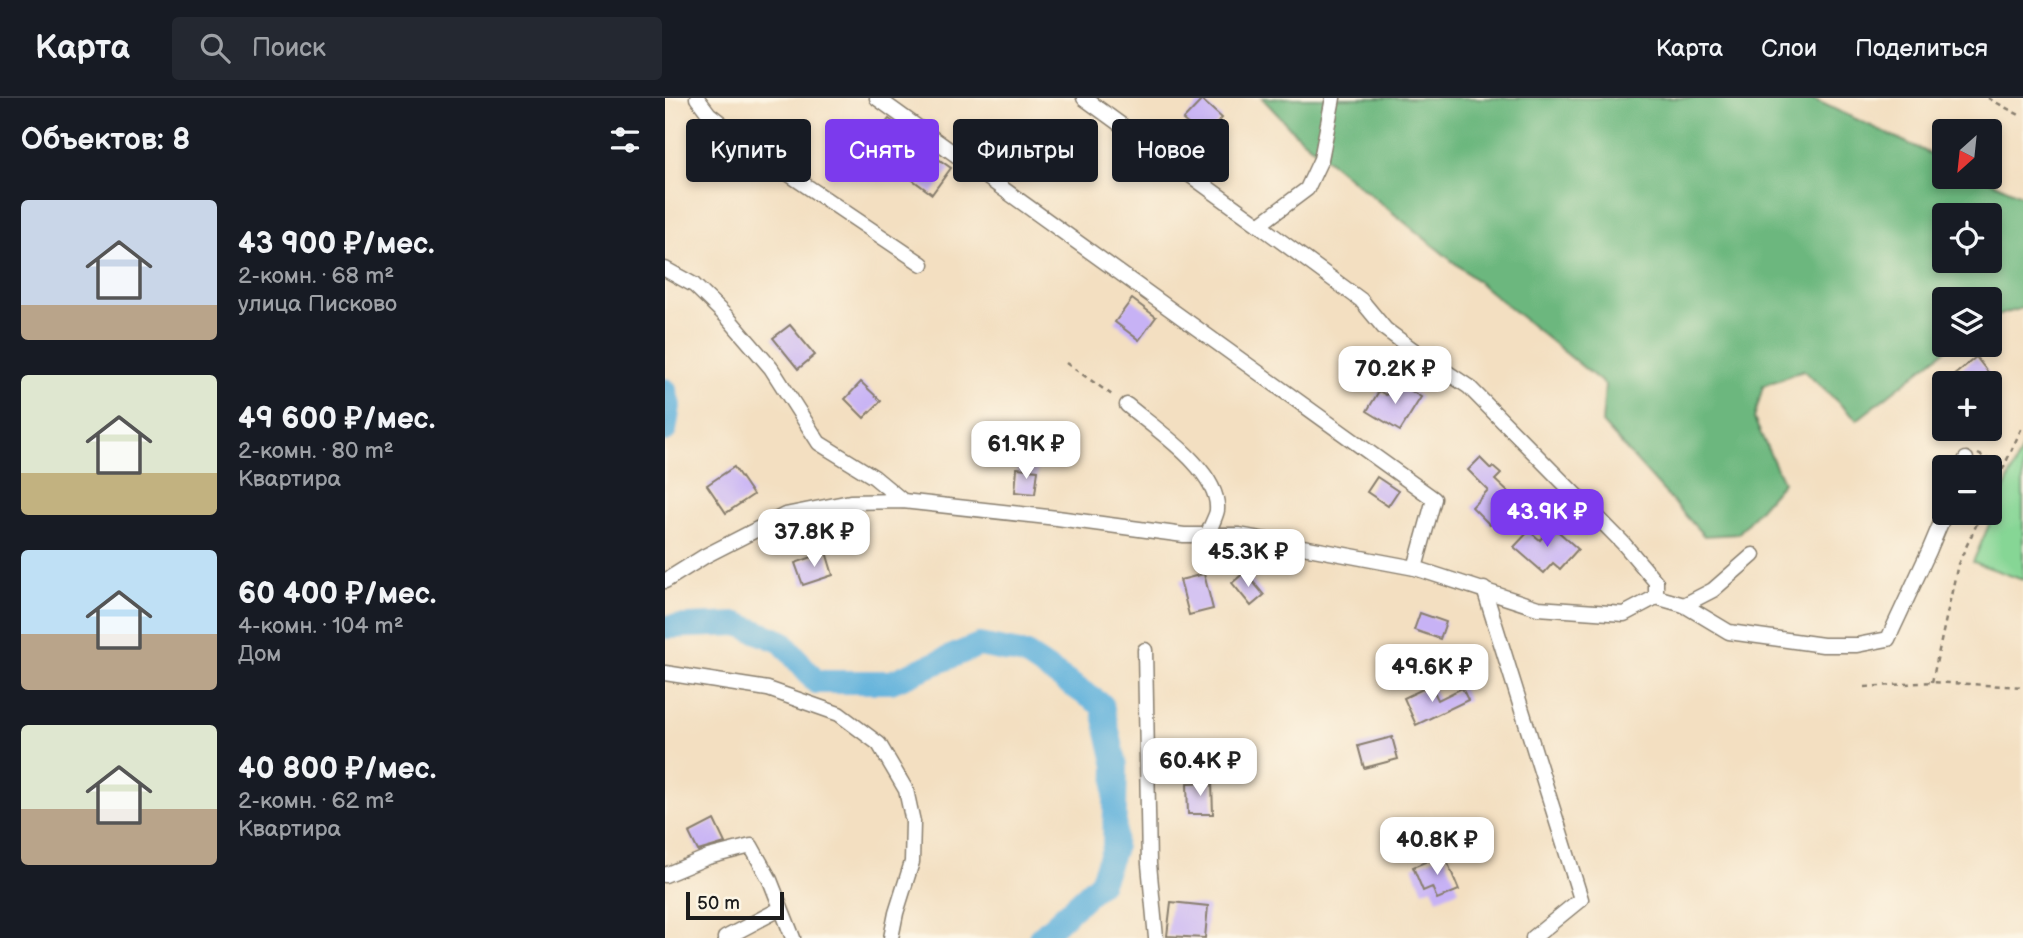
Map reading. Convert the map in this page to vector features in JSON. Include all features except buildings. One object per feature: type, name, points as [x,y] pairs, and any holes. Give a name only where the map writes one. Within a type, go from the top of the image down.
[{"type":"street","points":[[697,98],[709,114],[768,160],[922,264]]},
{"type":"street","points":[[877,98],[1434,499],[1416,568]]},
{"type":"street","points":[[1084,98],[1361,300],[1385,329],[1469,387],[1623,542],[1656,583],[1656,597]]},
{"type":"street","points":[[1259,225],[1307,189],[1321,159],[1333,98]]},
{"type":"street","points":[[665,269],[694,285],[728,318],[771,368],[820,443],[874,477],[903,501]]},
{"type":"street","points":[[1127,405],[1203,470],[1214,486],[1217,512],[1203,543]]},
{"type":"street","points":[[665,581],[705,556],[785,514],[850,502],[903,501],[1057,518],[1184,536],[1203,543],[1239,535],[1416,568],[1538,608],[1625,614],[1656,597],[1684,605],[1729,632],[1823,645],[1857,645],[1888,639],[1940,525]]},
{"type":"street","points":[[1684,605],[1713,590],[1753,555]]},
{"type":"street","points":[[1484,589],[1581,900],[1533,938]]},
{"type":"street","points":[[1145,650],[1149,864],[1156,938]]},
{"type":"street","points":[[665,673],[768,688],[839,714],[879,744],[906,790],[913,822],[912,862],[891,938]]},
{"type":"street","points":[[665,875],[708,857],[751,846],[770,880],[793,938]]},
{"type":"street","points":[[725,938],[780,909]]},
{"type":"path","points":[[1988,98],[2023,117]]},
{"type":"path","points":[[1066,363],[1127,405]]},
{"type":"path","points":[[2002,471],[2023,425]]},
{"type":"path","points":[[1932,682],[1958,564],[1976,525]]},
{"type":"path","points":[[1865,687],[1932,682],[2023,687]]},
{"type":"green space","points":[[1262,98],[1811,98],[1932,154],[1932,189],[2002,189],[2002,186],[2023,196],[2023,308],[2002,314],[2002,287],[1932,287],[1932,357],[1937,357],[1857,420],[1803,370],[1763,386],[1754,419],[1783,482],[1738,534],[1704,536],[1602,423],[1605,385],[1297,135]]},
{"type":"green space","points":[[2023,446],[2023,580],[1973,562],[1989,525],[2002,525],[2002,495]]},
{"type":"waterway","points":[[665,390],[669,406],[665,430]]},
{"type":"waterway","points":[[665,627],[738,624],[782,642],[816,682],[891,682],[979,645],[1025,654],[1102,705],[1116,766],[1114,848],[1101,882],[1040,938]]}]
